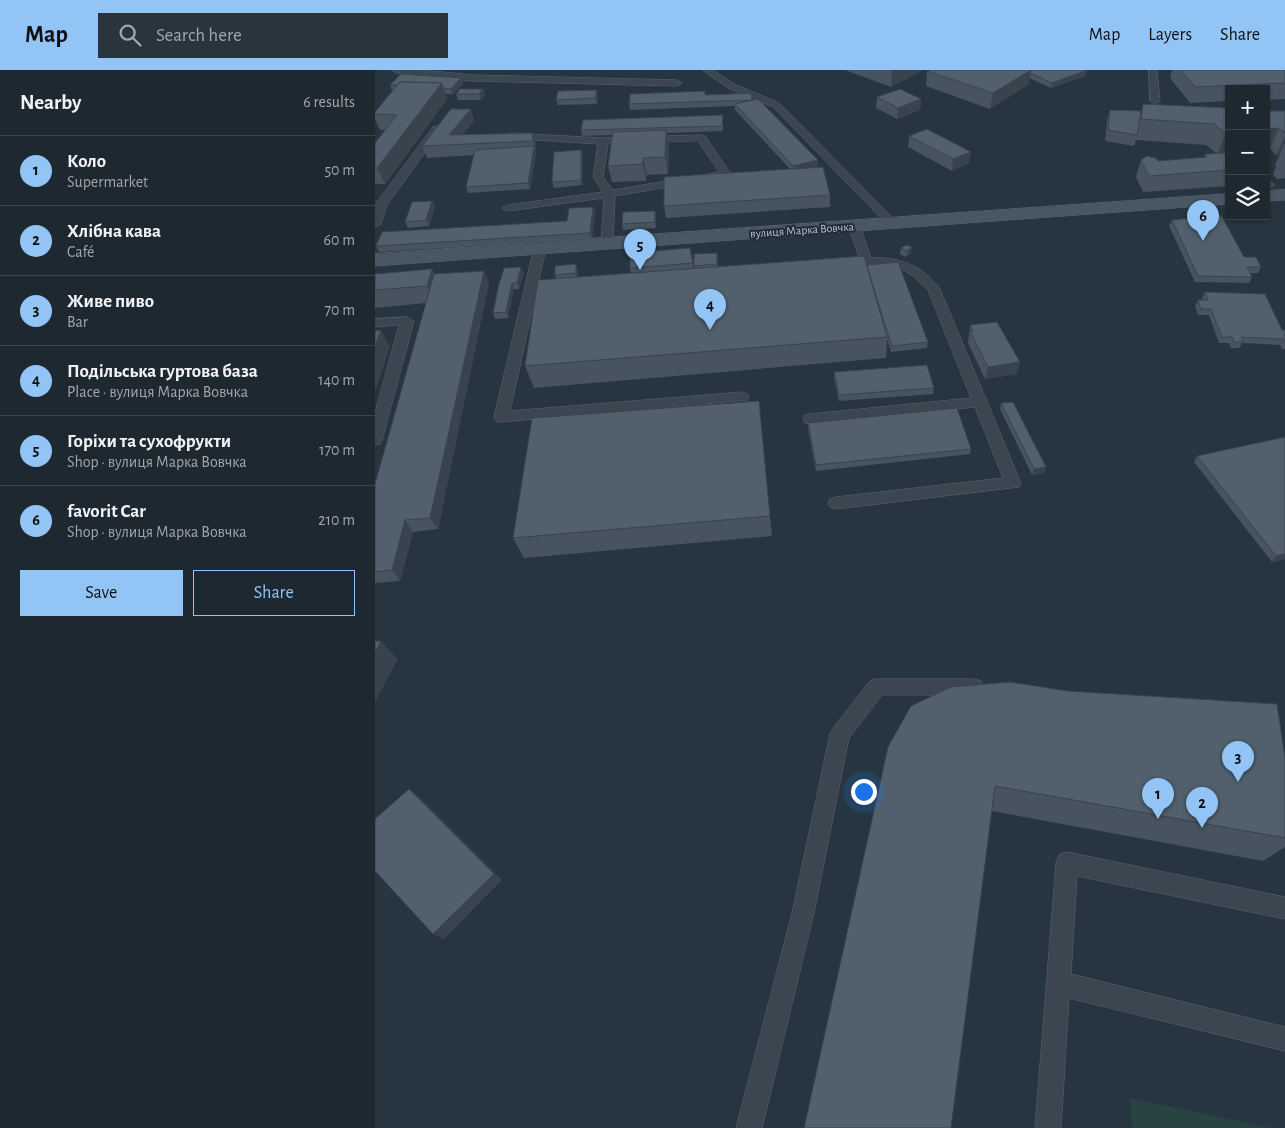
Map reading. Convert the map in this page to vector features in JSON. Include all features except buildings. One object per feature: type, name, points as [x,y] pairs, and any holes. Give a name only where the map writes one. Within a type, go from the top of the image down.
[{"type":"main road","points":[[1270,196],[1285,195]]},
{"type":"main road","name":"вулиця Марка Вовчка","points":[[375,260],[1225,199]]},
{"type":"lane","points":[[397,70],[473,78],[677,83]]},
{"type":"lane","points":[[707,70],[725,83],[776,105],[892,223]]},
{"type":"lane","points":[[1153,70],[1155,101]]},
{"type":"lane","points":[[375,224],[381,205],[439,126]]},
{"type":"lane","points":[[497,135],[603,141],[701,138],[726,174],[610,194],[509,208]]},
{"type":"lane","points":[[603,141],[598,177],[610,194],[607,244]]},
{"type":"lane","points":[[836,504],[1013,482],[934,289],[912,269],[901,263],[884,261],[861,263],[854,226]]},
{"type":"lane","points":[[540,248],[535,292],[501,417],[741,398]]},
{"type":"lane","points":[[375,323],[407,321],[375,440]]},
{"type":"lane","points":[[810,419],[981,402]]},
{"type":"lane","points":[[749,1128],[803,913],[841,734],[877,687],[990,688]]},
{"type":"lane","points":[[1048,1128],[1067,863],[1285,908]]},
{"type":"lane","points":[[1058,983],[1285,1040]]},
{"type":"green space","points":[[1131,1098],[1272,1128],[1132,1128]]},
{"type":"place","name":"favorit Car","points":[[1203,241]]},
{"type":"place","name":"Горіхи та сухофрукти","points":[[640,270]]},
{"type":"place","name":"Подільська гуртова база","points":[[710,330]]},
{"type":"place","name":"Живе пиво","points":[[1238,782]]},
{"type":"place","name":"Коло","points":[[1158,819]]},
{"type":"place","name":"Хлібна кава","points":[[1202,828]]}]
